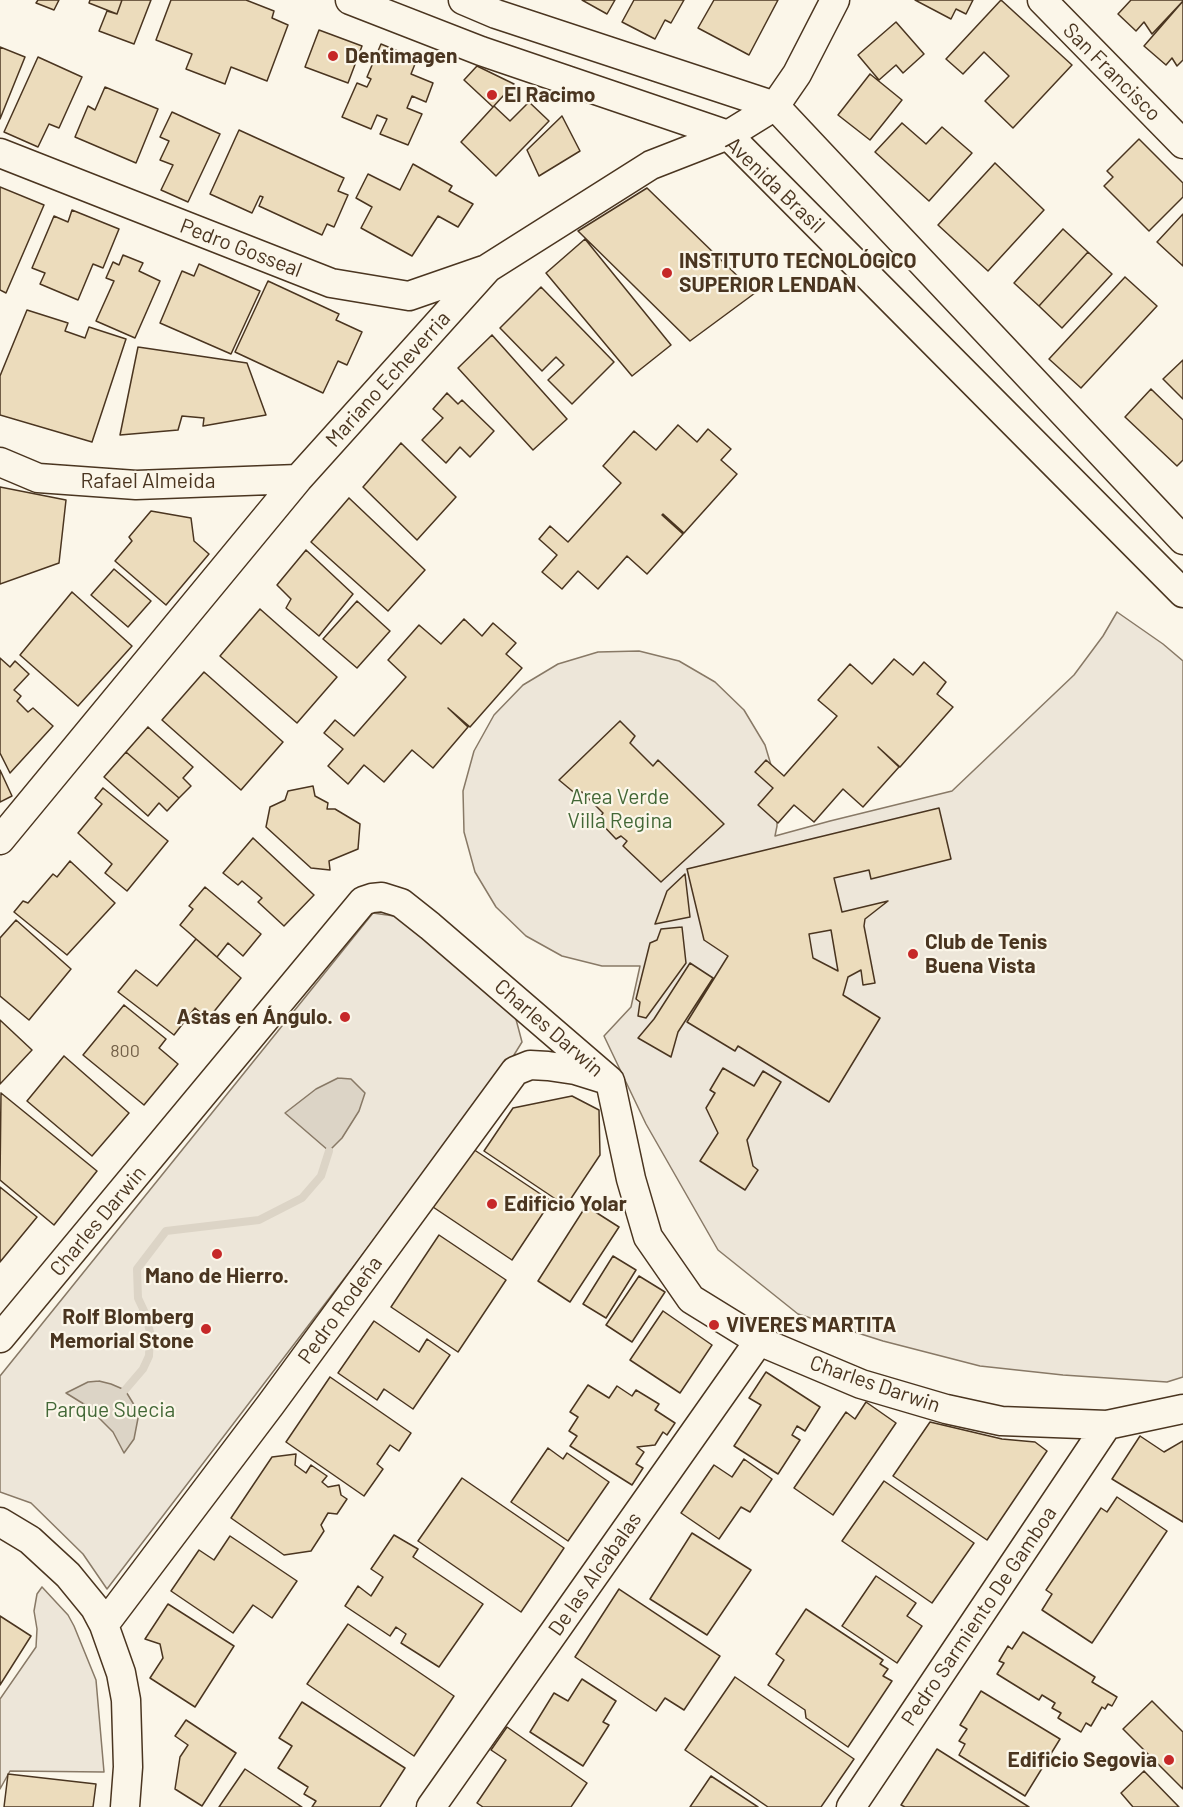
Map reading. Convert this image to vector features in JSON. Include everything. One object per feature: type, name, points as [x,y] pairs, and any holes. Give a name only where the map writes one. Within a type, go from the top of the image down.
[{"type":"street","name":"Avenida Brasil","points":[[350,0],[481,51],[728,135],[1183,593]]},
{"type":"street","points":[[463,0],[496,14],[775,106],[1180,530]]},
{"type":"street","name":"Mariano Echeverria","points":[[0,840],[298,479],[488,268],[651,165],[728,135],[775,106],[797,74],[835,0]]},
{"type":"street","name":"San Francisco","points":[[1042,0],[1183,144]]},
{"type":"street","name":"Pedro Gosseal","points":[[0,153],[331,283],[409,296],[488,268]]},
{"type":"street","name":"Rafael Almeida","points":[[0,462],[38,478],[136,485],[298,479]]},
{"type":"street","name":"Charles Darwin","points":[[0,1338],[363,902],[372,897],[382,897],[401,903],[610,1081],[631,1179],[648,1237],[692,1299],[759,1341],[861,1384],[946,1409],[1001,1420],[1107,1425],[1183,1409]]},
{"type":"street","name":"Pedro Rodeña","points":[[104,1625],[271,1404],[515,1071],[530,1065],[548,1066],[575,1070],[610,1081]]},
{"type":"street","name":"De las Alcabalas","points":[[430,1807],[759,1341]]},
{"type":"street","name":"Pedro Sarmiento De Gamboa","points":[[851,1807],[1107,1425]]},
{"type":"street","points":[[0,1521],[30,1540],[68,1575],[95,1608],[104,1625],[121,1673],[126,1700],[128,1767],[125,1807]]},
{"type":"green space","name":"Club de Tenis Buena Vista","points":[[1117,612],[1183,661],[1183,1377],[1167,1382],[1063,1375],[980,1366],[883,1341],[798,1314],[718,1250],[646,1124],[604,1036],[631,1007],[640,966],[602,966],[562,956],[526,936],[496,907],[475,872],[464,832],[463,791],[474,751],[494,715],[523,685],[558,664],[598,652],[639,651],[679,661],[715,682],[744,710],[765,745],[777,785],[775,836],[952,791],[1074,675],[1103,636]]},
{"type":"green space","name":"Parque Suecia","points":[[373,913],[408,918],[513,1008],[522,1042],[509,1063],[107,1589],[83,1554],[31,1503],[0,1492],[0,1376]]},
{"type":"green space","points":[[42,1587],[68,1615],[96,1680],[104,1772],[10,1771],[0,1789],[0,1699],[36,1647],[37,1629],[34,1611],[37,1594]]},
{"type":"shaded area","points":[[338,1078],[351,1079],[365,1093],[359,1111],[342,1138],[329,1151],[285,1113],[316,1089]]},
{"type":"shaded area","points":[[99,1381],[125,1390],[139,1413],[134,1439],[124,1453],[113,1432],[87,1406],[66,1393],[88,1382]]},
{"type":"building","points":[[38,0],[59,0],[54,10],[36,3]]},
{"type":"building","points":[[90,0],[122,0],[117,14],[89,3]]},
{"type":"building","points":[[122,0],[151,0],[134,44],[99,31],[107,11],[117,14]]},
{"type":"building","points":[[171,0],[246,0],[274,11],[272,18],[288,25],[267,81],[231,67],[225,84],[186,69],[192,54],[156,40]]},
{"type":"building","points":[[582,0],[615,0],[607,14]]},
{"type":"building","points":[[634,0],[684,0],[671,23],[665,20],[655,39],[622,22]]},
{"type":"building","points":[[714,0],[778,0],[749,55],[698,28]]},
{"type":"building","points":[[915,0],[973,0],[966,14],[956,9],[951,19]]},
{"type":"building","points":[[1001,0],[1072,65],[1013,128],[985,101],[1009,76],[984,52],[963,74],[946,59]]},
{"type":"building","points":[[1131,0],[1183,1],[1152,34],[1144,22],[1136,31],[1118,14]]},
{"type":"building","points":[[1183,1],[1183,60],[1177,66],[1172,58],[1166,65],[1144,46]]},
{"type":"building","points":[[896,22],[924,54],[903,73],[896,65],[879,80],[858,55]]},
{"type":"building","name":"Dentimagen","points":[[319,30],[362,46],[348,83],[305,67]]},
{"type":"building","points":[[381,44],[417,59],[411,74],[433,83],[426,102],[412,96],[407,108],[422,114],[408,145],[380,134],[387,119],[377,115],[371,129],[342,117],[357,83],[367,87],[371,79],[367,77]]},
{"type":"building","points":[[0,47],[25,57],[0,119]]},
{"type":"building","points":[[38,57],[82,77],[59,128],[49,124],[38,147],[4,132]]},
{"type":"building","name":"El Racimo","points":[[477,66],[514,84],[493,107],[464,80]]},
{"type":"building","points":[[870,74],[902,100],[870,140],[838,115]]},
{"type":"building","points":[[105,87],[158,109],[136,163],[75,137],[88,106],[95,110]]},
{"type":"building","points":[[529,102],[549,121],[496,176],[461,142],[494,106],[510,121]]},
{"type":"building","points":[[172,112],[220,134],[188,202],[161,190],[173,165],[160,160],[169,141],[160,137]]},
{"type":"building","points":[[562,116],[580,151],[539,176],[527,150]]},
{"type":"building","points":[[902,123],[926,144],[942,127],[972,153],[929,201],[875,152]]},
{"type":"building","points":[[239,130],[344,178],[338,191],[348,195],[334,227],[327,224],[322,235],[259,206],[263,197],[260,196],[252,213],[210,194]]},
{"type":"building","points":[[1139,139],[1183,183],[1183,197],[1149,231],[1104,186],[1113,177],[1107,171]]},
{"type":"building","points":[[995,163],[1044,210],[988,271],[938,225]]},
{"type":"building","points":[[413,164],[452,186],[449,191],[473,204],[458,227],[438,216],[412,256],[361,228],[372,207],[356,198],[368,174],[400,190]]},
{"type":"building","points":[[0,187],[44,205],[6,293],[0,290]]},
{"type":"building","points":[[647,188],[755,293],[690,341],[578,231]]},
{"type":"building","points":[[72,210],[119,229],[103,268],[93,264],[78,300],[40,284],[45,273],[32,268],[54,216],[68,222]]},
{"type":"building","points":[[1183,214],[1183,266],[1157,242]]},
{"type":"building","points":[[1063,229],[1088,252],[1039,306],[1014,283]]},
{"type":"building","points":[[585,239],[671,345],[632,376],[546,273]]},
{"type":"building","points":[[1088,252],[1112,274],[1062,328],[1039,306]]},
{"type":"building","points":[[123,255],[143,263],[139,271],[160,281],[135,338],[96,321],[114,281],[106,278],[113,262],[119,265]]},
{"type":"building","points":[[199,264],[260,291],[231,354],[160,323],[182,271],[194,276]]},
{"type":"building","points":[[1125,277],[1157,306],[1081,388],[1049,359]]},
{"type":"building","points":[[268,281],[339,314],[336,320],[362,332],[347,365],[338,361],[323,393],[235,352]]},
{"type":"building","points":[[541,287],[614,362],[572,404],[548,380],[564,365],[556,357],[542,371],[500,328]]},
{"type":"building","points":[[27,310],[68,323],[65,331],[85,338],[89,327],[126,339],[92,442],[0,415],[0,376]]},
{"type":"building","points":[[492,335],[567,419],[533,450],[458,368]]},
{"type":"building","points":[[138,347],[247,363],[266,415],[203,426],[204,418],[182,416],[178,430],[120,435]]},
{"type":"building","points":[[1183,360],[1183,399],[1163,379]]},
{"type":"building","points":[[1151,389],[1183,420],[1183,460],[1177,466],[1125,417]]},
{"type":"building","points":[[447,393],[458,404],[462,400],[494,431],[470,457],[460,447],[446,463],[422,440],[443,418],[433,409]]},
{"type":"building","points":[[678,425],[697,442],[708,429],[731,449],[721,460],[737,474],[684,533],[662,515],[683,534],[647,574],[627,556],[598,589],[578,571],[562,589],[542,572],[557,555],[539,539],[550,526],[568,542],[621,483],[603,466],[634,431],[656,450]]},
{"type":"building","points":[[401,443],[456,497],[417,540],[363,487]]},
{"type":"building","points":[[0,487],[66,500],[59,563],[0,584]]},
{"type":"building","points":[[349,498],[425,570],[388,611],[311,542]]},
{"type":"building","points":[[151,511],[191,518],[194,541],[209,554],[166,605],[115,561],[132,541],[129,537]]},
{"type":"building","points":[[306,550],[353,594],[319,636],[286,608],[291,599],[277,585]]},
{"type":"building","points":[[114,569],[151,601],[128,627],[91,595]]},
{"type":"building","points":[[72,592],[132,646],[78,706],[20,655]]},
{"type":"building","points":[[357,601],[390,631],[357,668],[323,639]]},
{"type":"building","points":[[260,609],[337,677],[297,723],[220,656]]},
{"type":"building","points":[[464,619],[482,636],[493,623],[516,643],[506,654],[522,668],[470,727],[448,708],[468,727],[433,768],[412,750],[384,782],[364,765],[348,784],[328,766],[343,749],[324,733],[335,720],[354,736],[406,677],[388,660],[419,625],[441,644]]},
{"type":"building","points":[[0,658],[10,667],[15,661],[29,674],[14,690],[21,696],[17,701],[28,712],[33,708],[53,726],[10,773],[0,753]]},
{"type":"building","points":[[894,659],[913,675],[924,662],[946,682],[937,694],[953,707],[900,767],[878,747],[899,767],[863,807],[843,789],[814,822],[794,805],[778,823],[758,805],[773,788],[755,772],[766,760],[784,776],[837,716],[818,700],[850,664],[872,684]]},
{"type":"building","points":[[204,672],[283,742],[241,790],[162,720]]},
{"type":"building","points":[[620,721],[635,736],[630,743],[653,766],[658,760],[724,824],[661,882],[623,846],[627,841],[621,836],[616,839],[598,820],[603,813],[582,792],[577,795],[559,780]]},
{"type":"building","points":[[148,727],[193,767],[183,778],[191,786],[179,798],[126,752]]},
{"type":"building","points":[[126,752],[179,798],[167,811],[159,803],[148,816],[104,777]]},
{"type":"building","points":[[0,770],[12,796],[0,802]]},
{"type":"building","points":[[313,786],[315,796],[328,803],[327,809],[335,809],[360,824],[358,849],[329,861],[330,870],[311,868],[266,827],[270,807],[285,800],[288,791]]},
{"type":"building","points":[[103,788],[168,841],[127,891],[105,873],[112,864],[78,833],[102,804],[95,798]]},
{"type":"building","points":[[939,808],[951,859],[871,879],[869,870],[834,878],[842,912],[888,901],[865,919],[864,926],[875,983],[863,985],[861,970],[848,977],[843,995],[880,1018],[829,1102],[738,1046],[735,1051],[687,1022],[728,956],[704,940],[687,869]],"holes":[[[831,930],[838,971],[813,958],[809,934]]]},
{"type":"building","points":[[253,838],[314,895],[284,926],[258,902],[262,898],[242,881],[238,885],[223,873]]},
{"type":"building","points":[[70,861],[115,903],[67,955],[14,912],[23,901],[28,903],[53,874],[57,877]]},
{"type":"building","points":[[685,874],[690,917],[655,924],[667,891]]},
{"type":"building","points":[[205,887],[261,934],[243,956],[228,943],[217,957],[180,925],[193,909],[189,906]]},
{"type":"building","points":[[16,920],[71,969],[29,1020],[0,996],[0,938]]},
{"type":"building","points":[[682,927],[686,963],[646,1018],[638,1016],[640,1002],[636,999],[650,943],[657,940],[661,929]]},
{"type":"building","points":[[196,939],[241,978],[208,1019],[195,1008],[174,1035],[118,992],[136,970],[157,986]]},
{"type":"building","points":[[690,963],[713,978],[678,1032],[671,1057],[638,1038],[654,1019]]},
{"type":"building","points":[[124,1005],[166,1039],[159,1048],[178,1064],[144,1105],[83,1055]]},
{"type":"building","points":[[0,1020],[32,1050],[0,1084]]},
{"type":"building","points":[[64,1056],[129,1113],[92,1156],[27,1101]]},
{"type":"building","points":[[723,1068],[754,1086],[763,1071],[781,1082],[747,1140],[753,1166],[758,1170],[745,1190],[700,1161],[718,1133],[706,1108],[715,1093],[710,1090]]},
{"type":"building","points":[[1,1093],[97,1171],[54,1225],[0,1180]]},
{"type":"building","points":[[572,1096],[599,1110],[600,1155],[566,1206],[484,1151],[513,1108]]},
{"type":"building","name":"Edificio Yolar","points":[[473,1149],[551,1201],[512,1260],[433,1207]]},
{"type":"building","points":[[0,1187],[37,1217],[0,1262]]},
{"type":"building","points":[[586,1206],[619,1227],[570,1302],[538,1281]]},
{"type":"building","points":[[439,1235],[506,1280],[458,1352],[391,1307]]},
{"type":"building","points":[[613,1256],[636,1270],[606,1318],[583,1304]]},
{"type":"building","points":[[639,1276],[665,1292],[632,1342],[606,1325]]},
{"type":"building","points":[[663,1311],[712,1345],[680,1393],[630,1360]]},
{"type":"building","points":[[374,1321],[419,1352],[427,1339],[450,1355],[413,1409],[384,1389],[377,1400],[338,1373]]},
{"type":"building","points":[[766,1372],[820,1407],[805,1431],[797,1426],[792,1435],[800,1440],[778,1474],[734,1446],[761,1405],[749,1398]]},
{"type":"building","points":[[330,1377],[411,1433],[399,1451],[390,1445],[377,1464],[383,1469],[364,1496],[286,1442]]},
{"type":"building","points":[[588,1385],[609,1398],[617,1386],[632,1396],[636,1390],[659,1404],[655,1410],[675,1423],[667,1435],[663,1432],[655,1445],[637,1447],[644,1452],[636,1464],[643,1468],[632,1485],[570,1446],[577,1436],[569,1431],[578,1417],[570,1412]]},
{"type":"building","points":[[866,1402],[896,1423],[833,1515],[794,1488],[846,1412],[855,1419]]},
{"type":"building","points":[[930,1422],[1002,1439],[1035,1442],[1047,1451],[987,1540],[893,1476]]},
{"type":"building","points":[[1140,1436],[1164,1452],[1183,1441],[1183,1522],[1112,1479]]},
{"type":"building","points":[[548,1448],[563,1459],[567,1453],[609,1482],[568,1541],[511,1502]]},
{"type":"building","points":[[296,1454],[295,1465],[306,1473],[311,1465],[327,1476],[322,1482],[328,1487],[339,1485],[341,1495],[347,1499],[337,1514],[328,1513],[321,1525],[324,1531],[311,1551],[284,1555],[231,1518],[272,1457]]},
{"type":"building","points":[[744,1459],[772,1479],[750,1512],[741,1507],[719,1539],[681,1513],[714,1465],[732,1477]]},
{"type":"building","points":[[462,1478],[564,1548],[521,1612],[418,1541]]},
{"type":"building","points":[[884,1481],[974,1543],[932,1603],[842,1541]]},
{"type":"building","points":[[1117,1497],[1167,1531],[1092,1643],[1042,1610],[1052,1594],[1046,1590],[1101,1508],[1107,1512]]},
{"type":"building","points":[[692,1533],[751,1570],[707,1635],[650,1599]]},
{"type":"building","points":[[394,1535],[418,1549],[413,1557],[483,1604],[439,1667],[401,1643],[406,1634],[396,1627],[390,1636],[345,1606],[358,1586],[371,1596],[383,1577],[371,1569]]},
{"type":"building","points":[[230,1536],[297,1581],[272,1618],[253,1605],[233,1633],[171,1591],[199,1550],[214,1560]]},
{"type":"building","points":[[876,1576],[916,1603],[907,1616],[922,1626],[897,1663],[842,1626]]},
{"type":"building","points":[[619,1589],[720,1656],[684,1710],[665,1698],[656,1711],[575,1657]]},
{"type":"building","points":[[168,1604],[234,1646],[195,1707],[150,1678],[163,1658],[160,1644],[145,1639]]},
{"type":"building","points":[[806,1609],[883,1660],[880,1664],[888,1669],[883,1676],[892,1681],[848,1747],[806,1718],[805,1710],[768,1685],[784,1660],[776,1654]]},
{"type":"building","points":[[0,1616],[31,1636],[0,1685]]},
{"type":"building","points":[[348,1624],[454,1696],[414,1756],[307,1684]]},
{"type":"building","points":[[1023,1632],[1095,1677],[1092,1682],[1117,1697],[1112,1706],[1108,1704],[1105,1709],[1102,1707],[1091,1726],[1086,1723],[1081,1732],[1058,1718],[1061,1713],[1052,1708],[1055,1703],[1042,1695],[1039,1700],[997,1674],[1004,1663],[999,1661],[1008,1646],[1012,1649]]},
{"type":"building","points":[[735,1677],[854,1759],[821,1807],[768,1807],[685,1750]]},
{"type":"building","points":[[582,1679],[616,1701],[603,1722],[609,1725],[583,1766],[530,1732],[554,1693],[568,1701]]},
{"type":"building","points":[[981,1691],[1060,1739],[1025,1796],[959,1755],[965,1744],[959,1741],[967,1729],[960,1725]]},
{"type":"building","name":"Edificio Segovia","points":[[1152,1701],[1183,1732],[1183,1789],[1123,1729]]},
{"type":"building","points":[[302,1702],[405,1768],[380,1807],[312,1807],[316,1801],[304,1794],[308,1787],[278,1768],[292,1746],[279,1738]]},
{"type":"building","points":[[186,1720],[236,1753],[202,1806],[175,1789],[180,1757],[188,1745],[175,1736]]},
{"type":"building","points":[[507,1727],[587,1783],[571,1807],[483,1807],[477,1803],[506,1760],[491,1750]]},
{"type":"building","points":[[937,1749],[1029,1807],[905,1807],[901,1805]]},
{"type":"building","points":[[245,1769],[302,1807],[219,1807]]},
{"type":"building","points":[[1144,1771],[1179,1807],[1133,1807],[1121,1793]]},
{"type":"building","points":[[8,1774],[96,1784],[93,1807],[4,1807]]},
{"type":"building","points":[[711,1776],[758,1807],[690,1807]]},
{"type":"waterway","points":[[125,1390],[143,1369],[149,1356],[150,1332],[138,1298],[137,1269],[166,1231],[259,1220],[302,1198],[321,1176],[329,1151]]},
{"type":"place","name":"Dentimagen","points":[[333,56]]},
{"type":"place","name":"El Racimo","points":[[492,95]]},
{"type":"place","name":"INSTITUTO TECNOLÓGICO SUPERIOR LENDAN","points":[[667,273]]},
{"type":"place","name":"Club de Tenis Buena Vista","points":[[913,954]]},
{"type":"place","name":"Astas en Ángulo.","points":[[345,1017]]},
{"type":"place","name":"Edificio Yolar","points":[[492,1204]]},
{"type":"place","name":"Mano de Hierro.","points":[[217,1254]]},
{"type":"place","name":"VIVERES MARTITA","points":[[714,1325]]},
{"type":"place","name":"Rolf Blomberg Memorial Stone","points":[[206,1329]]},
{"type":"place","name":"Edificio Segovia","points":[[1169,1760]]},
{"type":"park label","name":"Area Verde Villa Regina","points":[[620,809]]}]
